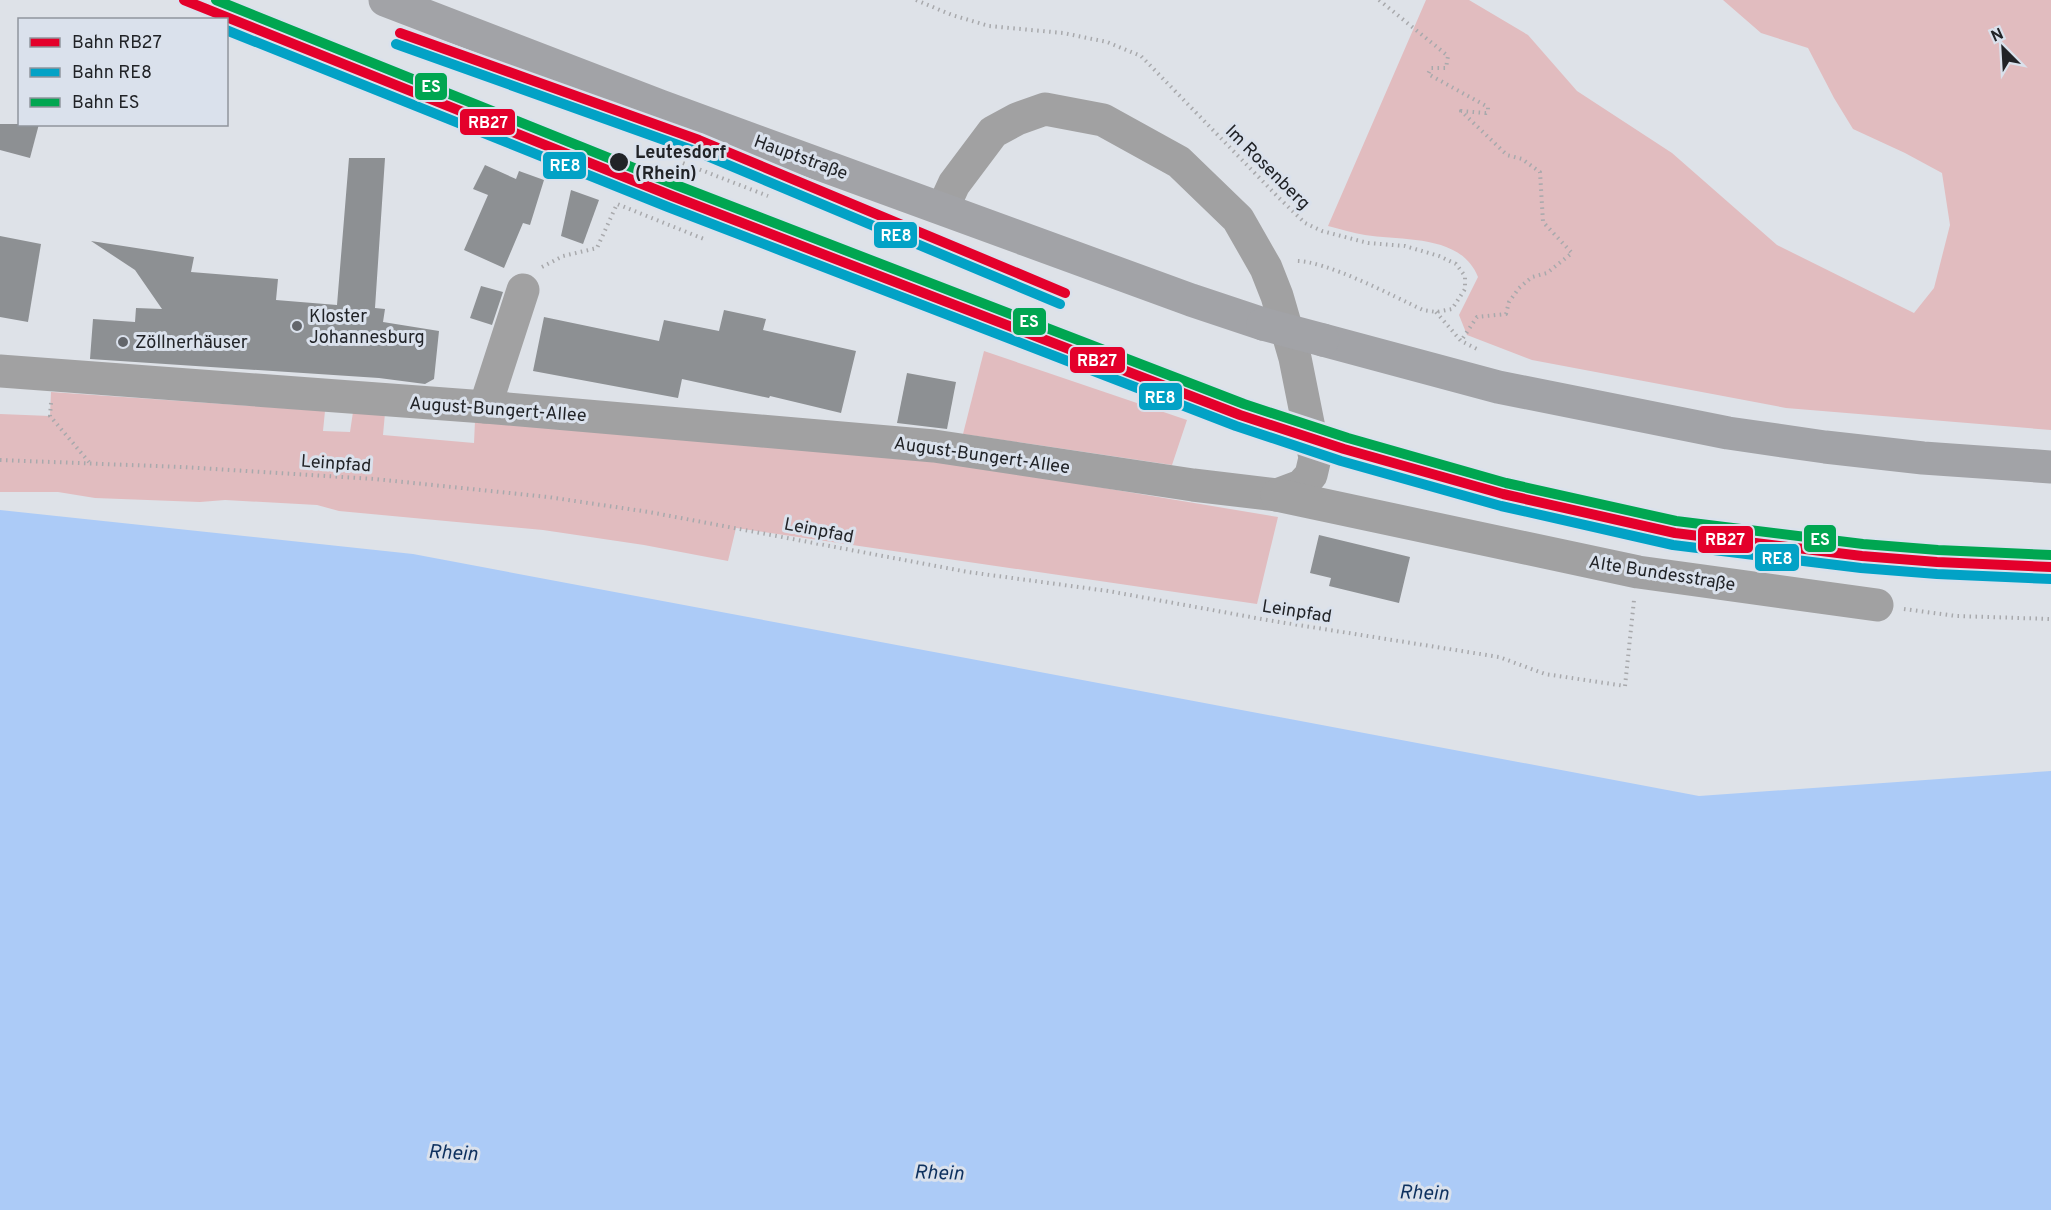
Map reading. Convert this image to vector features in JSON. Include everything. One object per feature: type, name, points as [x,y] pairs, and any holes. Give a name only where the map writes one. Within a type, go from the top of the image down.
[{"type":"main road","name":"Hauptstraße","points":[[385,0],[660,106],[1191,300],[1263,324],[1498,387],[1728,433],[1912,457],[2051,467]]},
{"type":"street","points":[[943,208],[954,184],[993,132],[1017,119],[1045,109],[1103,120],[1179,162],[1238,219],[1266,268],[1277,296],[1295,358],[1315,458],[1311,475],[1300,486],[1277,495]]},
{"type":"street","points":[[485,407],[523,290]]},
{"type":"street","name":"August-Bungert-Allee","points":[[0,371],[485,407],[934,446],[1193,485],[1277,495]]},
{"type":"street","name":"Alte Bundesstraße","points":[[1277,495],[1638,572],[1876,605]]},
{"type":"path","name":"Im Rosenberg","points":[[916,0],[952,15],[989,26],[1064,33],[1107,42],[1141,56],[1305,223],[1322,231],[1368,243],[1405,246],[1439,256],[1456,264],[1465,276],[1465,289],[1452,309],[1436,312]]},
{"type":"path","points":[[1266,268],[1279,261],[1306,260],[1344,274],[1423,310],[1436,312],[1461,341],[1478,317],[1506,315],[1509,302],[1519,288],[1532,277],[1547,273],[1572,253],[1542,222],[1540,172],[1522,159],[1507,155],[1461,111],[1486,113],[1488,107],[1428,74],[1431,68],[1446,68],[1448,56],[1379,0]]},
{"type":"path","points":[[683,164],[768,196]]},
{"type":"path","points":[[523,290],[533,275],[544,266],[563,256],[597,248],[617,204],[704,239]]},
{"type":"path","points":[[52,375],[50,416],[88,462]]},
{"type":"path","name":"Leinpfad","points":[[0,460],[88,462],[375,479],[548,497],[638,510],[968,572],[1108,591],[1267,620],[1499,657],[1545,674],[1624,686],[1638,572]]},
{"type":"path","points":[[1876,605],[1956,616],[2051,618]]},
{"type":"shaded area","points":[[1426,0],[1469,0],[1528,35],[1577,91],[1672,153],[1777,245],[1914,313],[1934,288],[1950,225],[1942,173],[1853,129],[1808,48],[1761,33],[1723,0],[2051,0],[2051,430],[1786,408],[1532,360],[1467,335],[1459,315],[1478,277],[1470,263],[1459,253],[1429,242],[1365,235],[1328,226]]},
{"type":"shaded area","points":[[984,351],[1187,420],[1172,465],[963,434]]},
{"type":"shaded area","points":[[51,392],[325,411],[323,431],[350,432],[353,412],[385,413],[383,435],[474,443],[475,421],[930,459],[1278,517],[1257,604],[736,528],[728,561],[644,545],[543,530],[339,511],[317,505],[225,500],[200,502],[95,498],[58,492],[0,492],[0,414],[50,416]]},
{"type":"water","name":"Rhein","points":[[0,510],[413,554],[1699,796],[2051,771],[2051,1210],[0,1210]]},
{"type":"building","points":[[0,124],[38,126],[30,158],[0,150]]},
{"type":"building","points":[[349,158],[385,158],[375,308],[385,309],[383,322],[439,331],[434,379],[425,384],[379,378],[90,359],[93,319],[135,322],[136,308],[162,309],[135,270],[91,241],[194,257],[191,272],[278,279],[276,300],[337,305]]},
{"type":"building","points":[[485,165],[516,179],[519,171],[544,180],[530,225],[523,223],[504,268],[464,250],[488,195],[473,189]]},
{"type":"building","points":[[571,190],[599,200],[583,244],[561,236]]},
{"type":"building","points":[[0,236],[41,244],[28,322],[0,317]]},
{"type":"building","points":[[481,286],[503,292],[492,325],[470,318]]},
{"type":"building","points":[[724,310],[766,319],[763,330],[856,351],[841,413],[682,379],[678,398],[533,371],[544,317],[659,341],[664,320],[719,331]]},
{"type":"building","points":[[907,373],[956,382],[947,429],[897,423]]},
{"type":"building","points":[[1319,535],[1410,557],[1399,603],[1329,586],[1331,578],[1310,573]]},
{"type":"rail line","name":"RB27","points":[[184,0],[672,196],[1240,415],[1344,449],[1503,494],[1675,533],[1862,556],[2051,567]]},
{"type":"rail line","name":"ES","points":[[216,0],[676,185],[1244,404],[1348,438],[1506,483],[1676,521],[1863,544],[2051,555]]},
{"type":"rail line","name":"RE8","points":[[228,31],[668,207],[1236,426],[1341,461],[1501,506],[1673,545],[1861,568],[2051,579]]},
{"type":"rail line","name":"RB27","points":[[400,33],[699,140],[1065,293]]},
{"type":"rail line","name":"RE8","points":[[396,44],[695,151],[1060,304]]},
{"type":"place","name":"Leutesdorf (Rhein)","points":[[619,162]]},
{"type":"place","name":"Kloster Johannesburg","points":[[297,326]]},
{"type":"place","name":"Zöllnerhäuser","points":[[123,342]]}]
